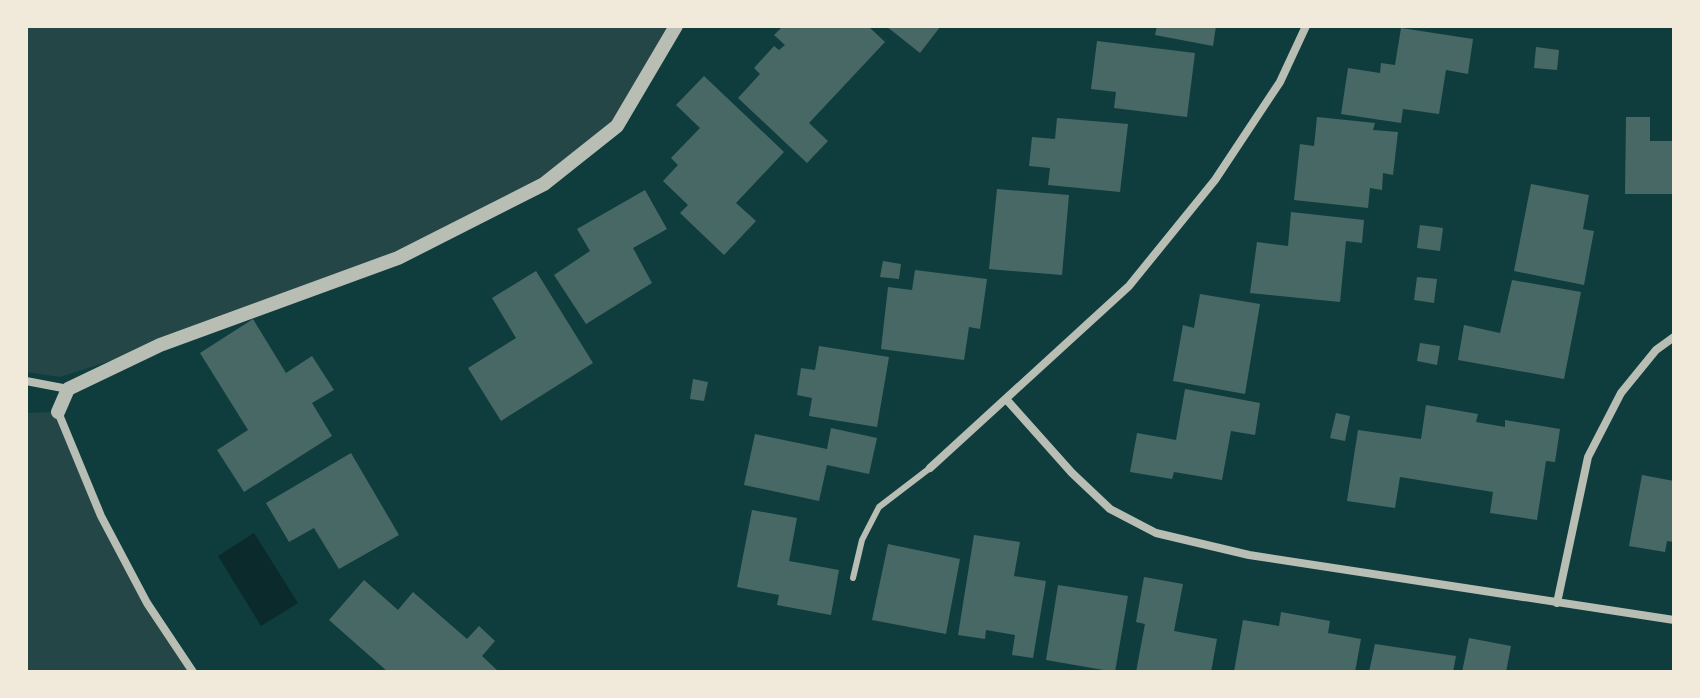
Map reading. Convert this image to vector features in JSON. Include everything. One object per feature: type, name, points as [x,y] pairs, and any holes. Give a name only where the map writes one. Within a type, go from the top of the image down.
[{"type":"street","points":[[26,381],[68,389],[160,345],[398,258],[544,184],[617,126],[676,26]]},
{"type":"street","points":[[930,468],[1129,286],[1206,192],[1280,82],[1306,26]]},
{"type":"street","points":[[1557,603],[1588,457],[1621,393],[1656,350],[1674,337]]},
{"type":"street","points":[[68,389],[58,412],[107,528],[147,603],[193,672]]},
{"type":"street","points":[[1006,399],[1072,473],[1110,509],[1156,533],[1249,555],[1674,620]]},
{"type":"lane","points":[[853,578],[862,540],[879,507],[930,468]]},
{"type":"shaded area","points":[[26,26],[676,26],[617,126],[544,184],[398,258],[160,345],[60,377],[26,372]]},
{"type":"shaded area","points":[[58,412],[101,516],[193,672],[26,672],[26,413]]},
{"type":"shaded area","points":[[254,533],[298,603],[261,626],[218,556]]},
{"type":"building","points":[[783,26],[868,26],[885,42],[809,123],[828,141],[807,163],[738,98],[760,74],[754,68],[774,46],[779,50],[785,45],[774,35]]},
{"type":"building","points":[[886,26],[939,26],[940,27],[920,53]]},
{"type":"building","points":[[1157,26],[1216,26],[1213,46],[1155,35]]},
{"type":"building","points":[[1401,28],[1473,39],[1468,74],[1446,70],[1439,114],[1403,109],[1401,123],[1341,114],[1348,68],[1380,73],[1381,63],[1395,65]]},
{"type":"building","points":[[1097,41],[1195,53],[1187,117],[1114,108],[1116,92],[1091,89]]},
{"type":"building","points":[[1536,47],[1559,50],[1557,70],[1534,68]]},
{"type":"building","points":[[704,76],[784,152],[736,203],[756,221],[724,255],[680,213],[688,205],[663,181],[678,165],[671,158],[700,128],[676,105]]},
{"type":"building","points":[[1317,117],[1375,123],[1373,130],[1398,132],[1393,175],[1383,173],[1382,190],[1370,188],[1368,208],[1294,200],[1300,144],[1314,146]]},
{"type":"building","points":[[1626,117],[1650,117],[1650,141],[1674,141],[1674,194],[1625,194]]},
{"type":"building","points":[[1057,118],[1128,124],[1120,192],[1048,185],[1050,168],[1029,166],[1032,137],[1055,139]]},
{"type":"building","points":[[1531,184],[1589,195],[1583,229],[1594,231],[1584,285],[1514,271]]},
{"type":"building","points":[[997,189],[1069,195],[1062,275],[989,269]]},
{"type":"building","points":[[645,190],[667,229],[633,248],[652,283],[586,324],[554,275],[590,251],[577,229]]},
{"type":"building","points":[[1291,212],[1364,220],[1362,243],[1346,241],[1340,302],[1250,293],[1257,242],[1288,246]]},
{"type":"building","points":[[1420,225],[1443,228],[1440,251],[1417,248]]},
{"type":"building","points":[[883,261],[901,264],[899,279],[880,277]]},
{"type":"building","points":[[915,270],[987,279],[980,329],[969,327],[964,360],[881,349],[888,287],[912,290]]},
{"type":"building","points":[[536,271],[593,363],[501,421],[468,368],[516,338],[492,298]]},
{"type":"building","points":[[1417,277],[1437,279],[1434,303],[1414,300]]},
{"type":"building","points":[[1512,280],[1581,292],[1564,379],[1458,360],[1464,325],[1500,333]]},
{"type":"building","points":[[1200,294],[1260,304],[1245,394],[1173,381],[1183,325],[1194,328]]},
{"type":"building","points":[[253,319],[286,373],[312,356],[334,390],[312,403],[332,436],[244,492],[217,450],[248,430],[200,353]]},
{"type":"building","points":[[1420,343],[1440,346],[1437,365],[1417,361]]},
{"type":"building","points":[[819,346],[889,357],[877,427],[809,416],[812,398],[797,395],[801,368],[815,370]]},
{"type":"building","points":[[693,379],[708,382],[704,401],[690,399]]},
{"type":"building","points":[[1185,389],[1260,403],[1255,435],[1231,431],[1222,480],[1174,472],[1172,479],[1130,472],[1137,433],[1176,440]]},
{"type":"building","points":[[1426,405],[1478,414],[1476,422],[1505,427],[1505,420],[1560,429],[1555,462],[1546,461],[1537,520],[1490,513],[1493,492],[1400,477],[1395,508],[1347,501],[1358,430],[1421,439]]},
{"type":"building","points":[[1336,413],[1350,416],[1345,441],[1330,438]]},
{"type":"building","points":[[831,428],[877,438],[869,474],[827,465],[819,501],[744,485],[755,434],[827,449]]},
{"type":"building","points":[[351,453],[399,535],[339,569],[314,528],[289,542],[266,503]]},
{"type":"building","points":[[1642,475],[1674,481],[1674,542],[1667,541],[1665,552],[1629,546]]},
{"type":"building","points":[[752,510],[797,518],[789,561],[839,570],[831,615],[777,605],[779,595],[737,587]]},
{"type":"building","points":[[974,535],[1020,542],[1014,576],[1046,581],[1033,658],[1012,655],[1015,635],[986,630],[985,639],[958,635]]},
{"type":"building","points":[[888,544],[960,559],[946,634],[872,620]]},
{"type":"building","points":[[1144,577],[1183,584],[1174,631],[1217,639],[1211,672],[1136,672],[1145,624],[1136,622]]},
{"type":"building","points":[[364,580],[398,610],[413,592],[467,639],[479,626],[495,641],[482,656],[499,672],[388,672],[329,620]]},
{"type":"building","points":[[1058,585],[1128,596],[1115,672],[1046,660]]},
{"type":"building","points":[[1281,612],[1330,621],[1328,633],[1361,639],[1355,672],[1234,672],[1243,620],[1279,626]]},
{"type":"building","points":[[1469,638],[1511,646],[1506,672],[1462,672]]},
{"type":"building","points":[[1375,644],[1456,656],[1453,672],[1369,672]]}]
